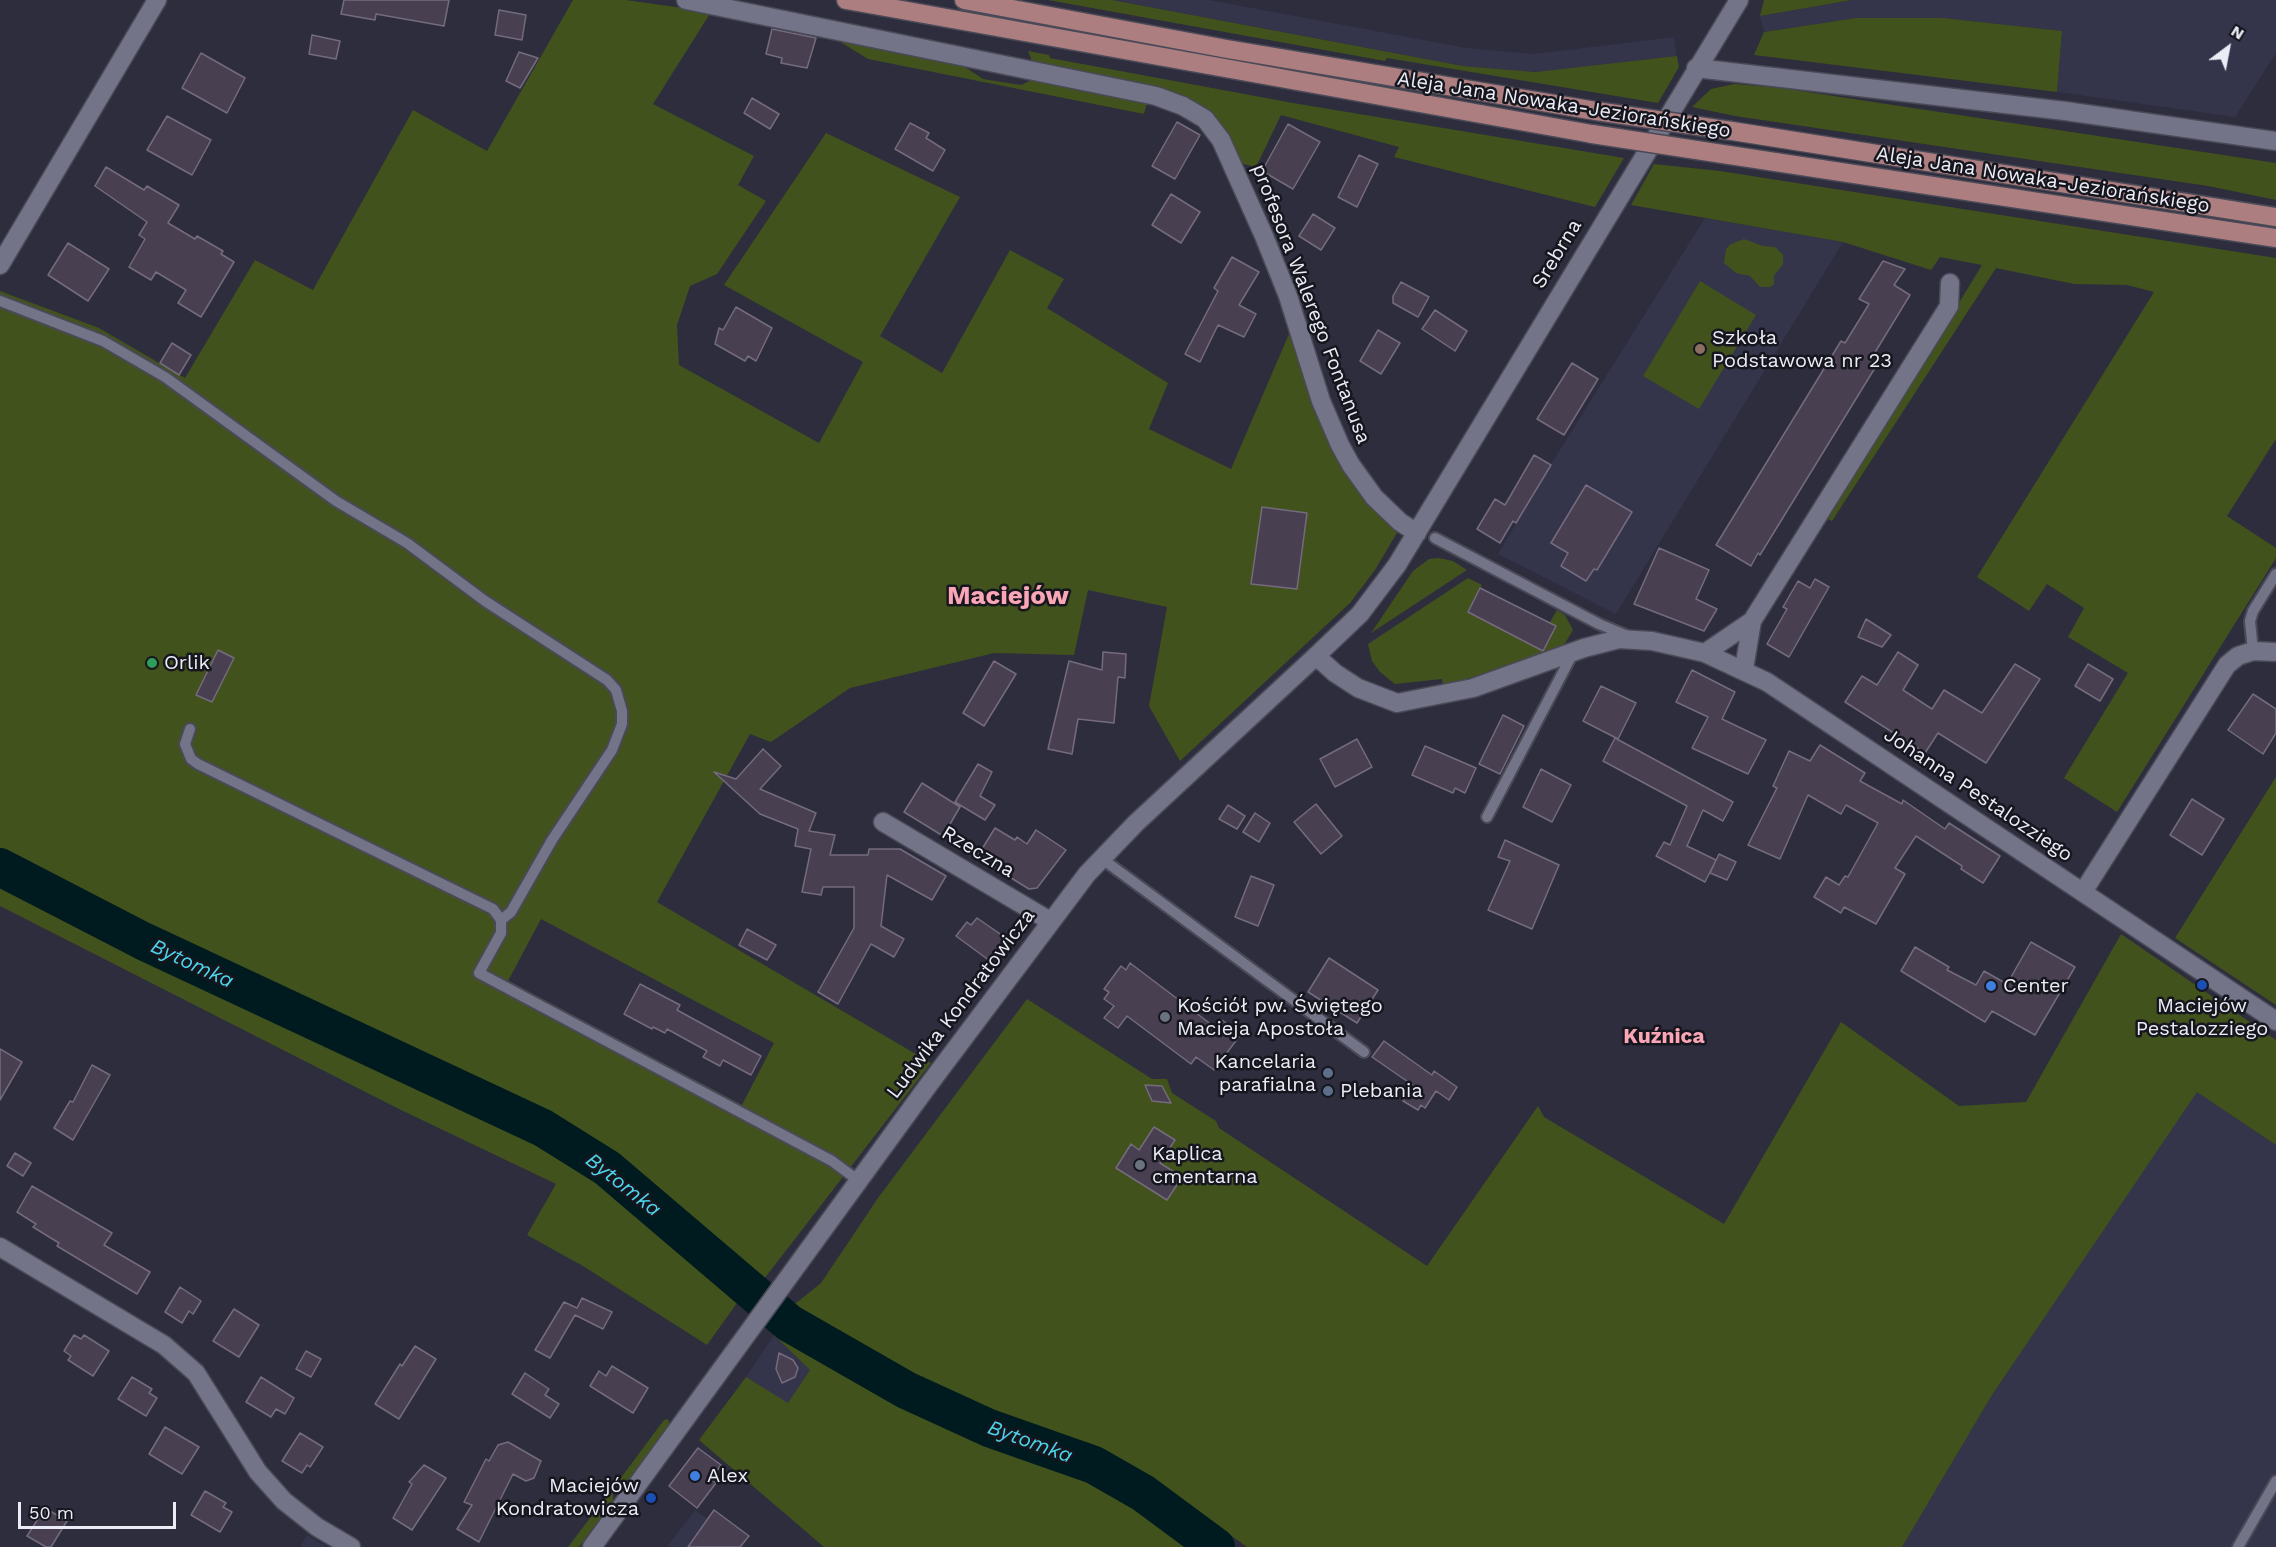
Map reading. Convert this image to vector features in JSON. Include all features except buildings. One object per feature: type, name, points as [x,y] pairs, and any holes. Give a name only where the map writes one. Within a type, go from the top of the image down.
[{"type":"main road","name":"Aleja Jana Nowaka-Jeziorańskiego","points":[[846,0],[1592,134],[2276,238]]},
{"type":"main road","name":"Aleja Jana Nowaka-Jeziorańskiego","points":[[964,0],[1227,49],[1596,111],[2276,217]]},
{"type":"street","points":[[0,265],[158,0]]},
{"type":"street","name":"profesora Walerego Fontanusa","points":[[686,0],[1156,96],[1196,112],[1213,126],[1272,256],[1288,296],[1321,401],[1351,465],[1374,497],[1400,522],[1417,533]]},
{"type":"street","name":"Srebrna","points":[[1417,533],[1738,0]]},
{"type":"street","points":[[1696,68],[2065,111],[2276,141]]},
{"type":"street","points":[[1744,669],[1752,621],[1949,306],[1950,283]]},
{"type":"street","name":"Ludwika Kondratowicza","points":[[592,1547],[1050,921],[1101,858],[1367,607],[1417,533]]},
{"type":"street","points":[[1705,653],[1752,621]]},
{"type":"street","name":"Johanna Pestalozziego","points":[[1316,656],[1347,682],[1381,699],[1406,702],[1473,688],[1607,641],[1640,639],[1705,653],[1744,669],[2276,1021]]},
{"type":"street","points":[[2083,892],[2218,677],[2238,656],[2253,651],[2276,652]]},
{"type":"street","name":"Rzeczna","points":[[883,822],[1050,921]]},
{"type":"street","points":[[0,1247],[164,1345],[196,1373],[258,1472],[284,1501],[317,1527],[351,1547]]},
{"type":"lane","points":[[0,301],[81,331],[165,377],[336,501],[407,543],[485,601],[607,680],[616,690],[622,711],[622,724],[612,750],[552,840],[511,912],[501,920]]},
{"type":"lane","name":"Johanna Pestalozziego","points":[[1435,538],[1599,624],[1640,639]]},
{"type":"lane","points":[[2253,651],[2250,621],[2253,611],[2276,574]]},
{"type":"lane","points":[[1487,818],[1574,652]]},
{"type":"lane","points":[[190,729],[184,744],[191,759],[198,764],[493,909],[501,920],[501,933],[479,974],[832,1161],[859,1181]]},
{"type":"lane","points":[[1101,858],[1364,1052]]},
{"type":"lane","points":[[2238,1547],[2276,1481]]},
{"type":"shaded area","points":[[1112,0],[1209,0],[1467,48],[1534,54],[1674,37],[1677,56],[1535,72],[1463,66]]},
{"type":"shaded area","points":[[1853,0],[2276,0],[2276,53],[2235,117],[2057,92],[2062,31],[1943,18],[1856,18],[1764,32],[1760,16]]},
{"type":"shaded area","name":"Szkoła Podstawowa nr 23","points":[[1705,218],[1843,242],[1616,614],[1498,554],[1556,456]]},
{"type":"shaded area","points":[[2197,1091],[2276,1145],[2276,1547],[1902,1547],[1992,1395]]},
{"type":"shaded area","points":[[774,1335],[810,1370],[788,1404],[746,1377]]},
{"type":"shaded area","points":[[695,1510],[746,1547],[667,1547]]},
{"type":"shaded area","points":[[307,1535],[327,1547],[300,1547]]},
{"type":"green space","points":[[573,0],[626,0],[711,12],[653,104],[754,156],[738,185],[766,201],[717,274],[690,286],[677,325],[679,365],[819,443],[863,362],[724,285],[826,133],[960,197],[880,336],[942,373],[1010,250],[1064,279],[1047,308],[1168,383],[1149,429],[1231,469],[1289,334],[1323,424],[1398,531],[1375,570],[1350,603],[1180,761],[1149,706],[1167,607],[1088,590],[1074,655],[994,653],[850,688],[771,742],[750,734],[657,902],[931,1063],[764,1279],[604,1151],[569,1128],[225,968],[0,854],[0,291],[99,328],[185,378],[255,260],[313,290],[413,110],[487,151]],"holes":[[[541,919],[774,1043],[742,1105],[508,981]]]},
{"type":"green space","points":[[1048,0],[1112,0],[1463,66],[1535,72],[1677,56],[1679,67],[1658,103],[1387,58],[1385,61]]},
{"type":"green space","points":[[1764,0],[1852,0],[1760,16]]},
{"type":"green space","points":[[1856,18],[1943,18],[2062,31],[2057,92],[1754,55],[1764,32]]},
{"type":"green space","points":[[834,38],[965,67],[983,79],[1021,85],[1034,79],[1147,102],[1144,114],[868,59]]},
{"type":"green space","points":[[1028,51],[1049,55],[1050,58],[1293,103],[1624,158],[1595,207],[1394,157],[1399,147],[1281,115],[1256,167],[1239,163],[1217,123],[1034,66]]},
{"type":"green space","points":[[1734,84],[1781,88],[2276,163],[2276,200],[2208,186],[1735,116],[1692,107],[1711,89]]},
{"type":"green space","points":[[1654,164],[1720,171],[2276,258],[2276,439],[2227,516],[2276,548],[2276,558],[2117,812],[2064,778],[2128,673],[2068,637],[2084,608],[2047,584],[2029,611],[1977,577],[2154,292],[2127,285],[2074,284],[1996,268],[1832,521],[1827,519],[1982,265],[1940,257],[1931,270],[1843,242],[1631,205]]},
{"type":"green space","points":[[1744,239],[1763,246],[1775,247],[1783,255],[1783,264],[1774,276],[1774,284],[1770,287],[1760,287],[1750,276],[1736,273],[1724,263],[1726,249],[1731,244]]},
{"type":"green space","points":[[1700,281],[1756,315],[1699,409],[1643,376]]},
{"type":"green space","points":[[1429,559],[1453,561],[1467,570],[1371,633],[1413,571]]},
{"type":"green space","points":[[1468,578],[1482,585],[1468,612],[1542,651],[1555,626],[1550,622],[1557,610],[1565,615],[1573,630],[1564,645],[1503,668],[1443,686],[1442,679],[1395,684],[1380,672],[1372,661],[1368,644]]},
{"type":"green space","points":[[2276,777],[2276,1005],[2175,938]]},
{"type":"green space","points":[[0,878],[214,988],[395,1074],[520,1129],[606,1182],[742,1296],[707,1345],[583,1266],[527,1235],[556,1184],[399,1109],[0,906]]},
{"type":"green space","points":[[2121,934],[2276,1040],[2276,1145],[2197,1092],[1992,1395],[1902,1547],[1247,1547],[1141,1471],[1083,1443],[963,1399],[868,1358],[790,1308],[821,1283],[878,1198],[1027,999],[1152,1079],[1167,1079],[1172,1093],[1216,1121],[1219,1128],[1427,1266],[1538,1106],[1544,1117],[1724,1224],[1841,1022],[1959,1106],[2026,1102]]},
{"type":"green space","points":[[778,1329],[835,1365],[906,1402],[971,1432],[1083,1474],[1149,1513],[1197,1547],[824,1547],[699,1440],[746,1377],[788,1403],[810,1370],[774,1335]]},
{"type":"green space","points":[[668,1419],[670,1425],[630,1479],[622,1481],[620,1479],[664,1420]]},
{"type":"green space","points":[[613,1492],[613,1501],[579,1547],[568,1547],[609,1493]]},
{"type":"waterway","name":"Bytomka","points":[[0,867],[143,941],[543,1128],[607,1168],[789,1323],[906,1390],[989,1428],[1094,1465],[1143,1493],[1216,1547]]},
{"type":"place","name":"Szkoła Podstawowa nr 23","points":[[1700,349]]},
{"type":"place","name":"Orlik","points":[[152,663]]},
{"type":"place","name":"Maciejów Pestalozziego","points":[[2202,985]]},
{"type":"place","name":"Center","points":[[1991,986]]},
{"type":"place","name":"Kościół pw. Świętego Macieja Apostoła","points":[[1165,1017]]},
{"type":"place","name":"Kancelaria parafialna","points":[[1328,1073]]},
{"type":"place","name":"Plebania","points":[[1328,1091]]},
{"type":"place","name":"Kaplica cmentarna","points":[[1140,1165]]},
{"type":"place","name":"Alex","points":[[695,1476]]},
{"type":"place","name":"Maciejów Kondratowicza","points":[[651,1498]]},
{"type":"district","name":"Maciejów","points":[[1008,596]]},
{"type":"district","name":"Kuźnica","points":[[1664,1037]]}]
